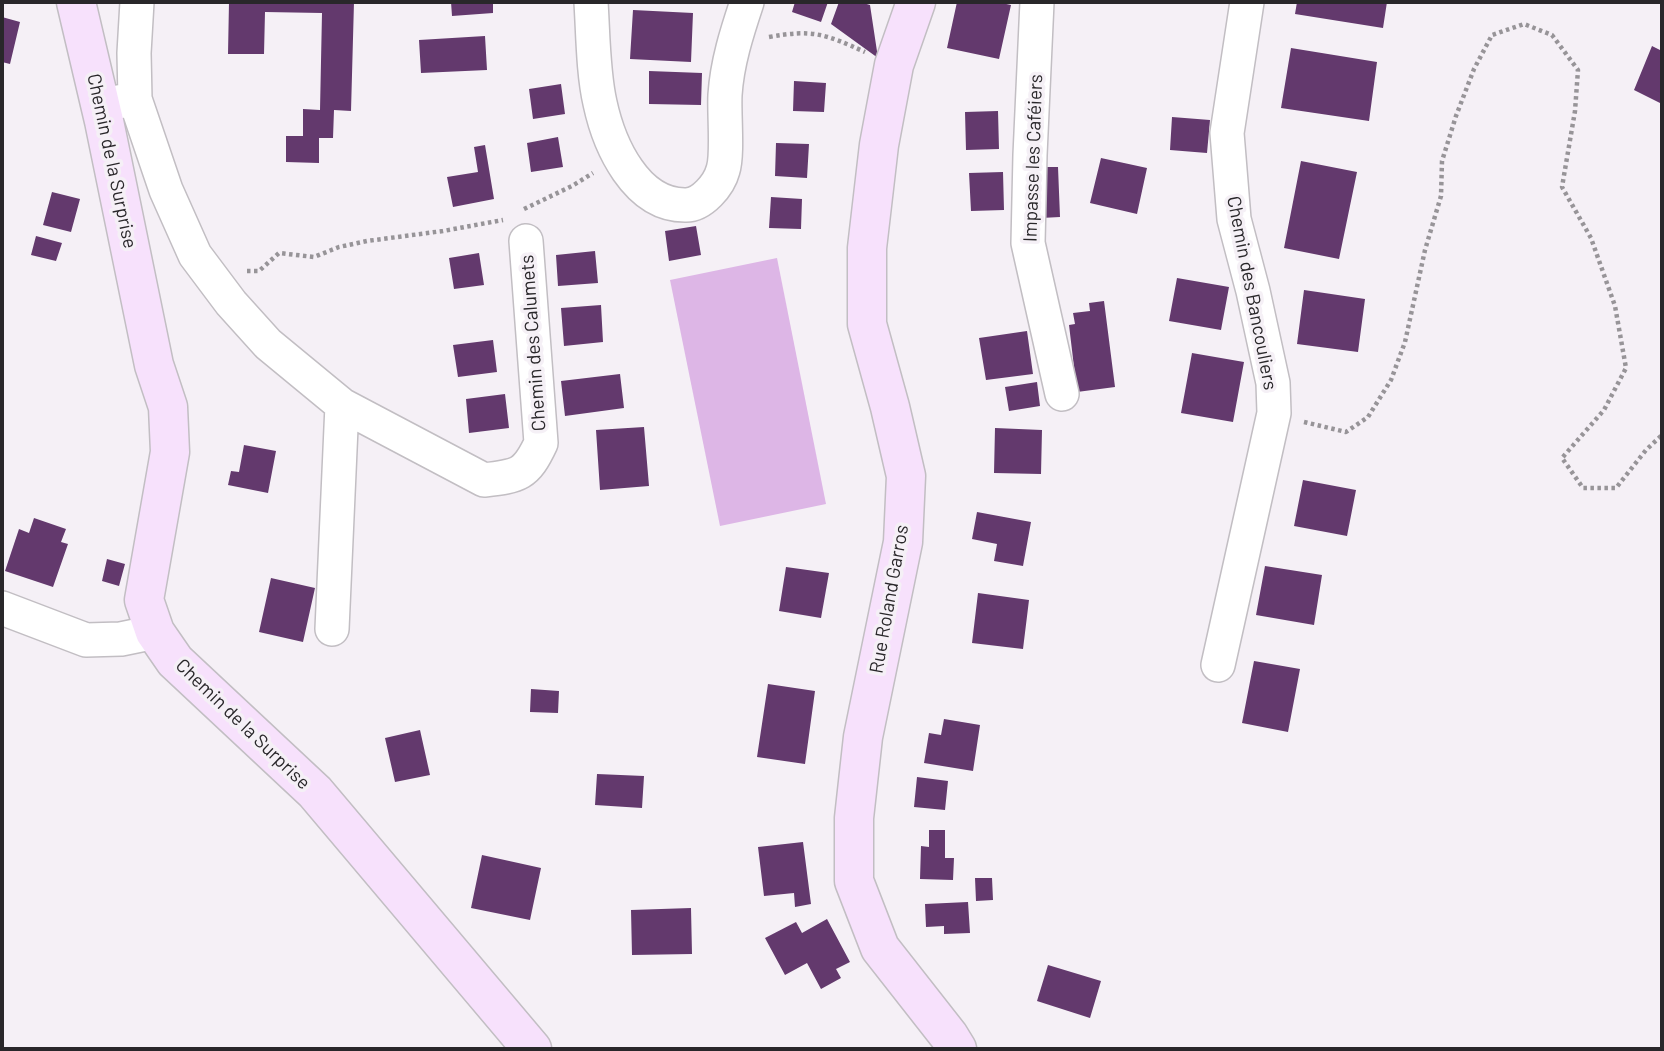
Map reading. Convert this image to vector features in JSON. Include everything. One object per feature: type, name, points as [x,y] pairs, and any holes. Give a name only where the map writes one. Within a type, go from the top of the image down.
[{"type":"main road","name":"Chemin de la Surprise","points":[[76,2],[118,102],[155,365],[168,407],[170,452],[144,600],[155,632],[175,661],[315,792],[532,1049]]},
{"type":"main road","name":"Rue Roland Garros","points":[[916,2],[894,65],[879,145],[867,248],[867,324],[890,407],[905,476],[903,542],[863,737],[854,818],[854,881],[880,948],[949,1035],[957,1049]]},
{"type":"street","name":"Chemin des Calumets","points":[[138,2],[134,53],[118,102],[166,190],[195,255],[209,275],[268,344],[342,404],[484,480],[510,477],[530,466],[541,443],[520,222]]},
{"type":"street","points":[[591,2],[599,102],[610,135],[642,188],[657,200],[672,205],[691,205],[705,197],[724,169],[725,93],[734,42],[747,2]]},
{"type":"street","name":"Impasse les Caféiers","points":[[1037,2],[1028,243],[1062,394]]},
{"type":"street","name":"Chemin des Bancouliers","points":[[1218,665],[1274,413],[1273,383],[1254,291],[1234,219],[1227,133],[1247,2]]},
{"type":"street","points":[[331,629],[342,404]]},
{"type":"street","points":[[2,608],[86,640],[121,639],[155,632]]},
{"type":"path","points":[[1274,413],[1346,432],[1368,417],[1391,380],[1405,342],[1441,196],[1443,161],[1474,69],[1492,35],[1524,23],[1552,35],[1578,70],[1576,111],[1562,187],[1591,238],[1615,306],[1626,368],[1604,410],[1562,458],[1583,488],[1616,488],[1646,450],[1662,435]]},
{"type":"path","points":[[762,39],[799,32],[826,35],[868,53]]},
{"type":"path","points":[[209,275],[259,271],[279,253],[314,257],[339,247],[502,220],[520,222],[620,154]]},
{"type":"shaded area","points":[[777,258],[826,504],[720,526],[670,280]]},
{"type":"building","points":[[229,2],[354,2],[351,111],[334,110],[333,138],[319,138],[319,163],[286,162],[286,136],[303,136],[303,109],[320,110],[322,13],[265,12],[264,54],[228,54]]},
{"type":"building","points":[[451,2],[493,2],[493,13],[452,16]]},
{"type":"building","points":[[795,2],[828,2],[821,22],[792,12]]},
{"type":"building","points":[[839,2],[870,5],[878,58],[831,24]]},
{"type":"building","points":[[957,2],[997,2],[1011,5],[999,59],[947,48]]},
{"type":"building","points":[[1297,2],[1387,2],[1383,28],[1295,14]]},
{"type":"building","points":[[633,10],[693,13],[691,62],[630,59]]},
{"type":"building","points":[[2,17],[20,22],[10,64],[2,62]]},
{"type":"building","points":[[485,36],[487,70],[421,73],[419,40]]},
{"type":"building","points":[[1652,46],[1662,51],[1662,104],[1634,90]]},
{"type":"building","points":[[1291,48],[1377,62],[1369,121],[1281,108]]},
{"type":"building","points":[[649,71],[702,73],[701,105],[649,104]]},
{"type":"building","points":[[794,81],[826,83],[824,112],[793,111]]},
{"type":"building","points":[[561,84],[565,114],[533,119],[529,89]]},
{"type":"building","points":[[998,111],[999,149],[966,150],[965,112]]},
{"type":"building","points":[[1172,117],[1210,120],[1207,153],[1170,150]]},
{"type":"building","points":[[558,137],[563,167],[531,172],[527,143]]},
{"type":"building","points":[[776,143],[809,144],[807,178],[775,176]]},
{"type":"building","points":[[485,145],[494,199],[453,207],[447,177],[478,172],[474,147]]},
{"type":"building","points":[[1101,158],[1147,168],[1137,214],[1090,203]]},
{"type":"building","points":[[1301,161],[1357,172],[1339,259],[1284,248]]},
{"type":"building","points":[[1040,167],[1058,167],[1060,217],[1041,218]]},
{"type":"building","points":[[1003,172],[1004,210],[971,211],[969,173]]},
{"type":"building","points":[[52,192],[80,199],[71,232],[43,225]]},
{"type":"building","points":[[771,197],[802,199],[801,229],[769,228]]},
{"type":"building","points":[[696,226],[701,255],[669,261],[665,231]]},
{"type":"building","points":[[36,236],[62,243],[56,261],[31,255]]},
{"type":"building","points":[[595,251],[598,283],[558,286],[556,255]]},
{"type":"building","points":[[479,253],[484,285],[454,289],[449,258]]},
{"type":"building","points":[[1177,278],[1229,287],[1221,330],[1169,321]]},
{"type":"building","points":[[1304,290],[1365,299],[1358,352],[1297,344]]},
{"type":"building","points":[[1104,301],[1115,387],[1077,392],[1069,325],[1075,324],[1073,313],[1090,311],[1089,303]]},
{"type":"building","points":[[601,305],[603,342],[564,346],[561,308]]},
{"type":"building","points":[[1027,331],[1033,374],[986,380],[979,338]]},
{"type":"building","points":[[493,340],[497,372],[458,377],[453,345]]},
{"type":"building","points":[[1192,353],[1244,362],[1233,422],[1181,413]]},
{"type":"building","points":[[620,374],[624,408],[565,416],[561,381]]},
{"type":"building","points":[[1037,382],[1040,406],[1009,411],[1005,387]]},
{"type":"building","points":[[505,394],[509,428],[469,433],[466,399]]},
{"type":"building","points":[[644,427],[649,486],[600,490],[596,430]]},
{"type":"building","points":[[995,428],[1042,430],[1041,474],[994,473]]},
{"type":"building","points":[[244,445],[276,451],[268,493],[228,485],[231,471],[239,472]]},
{"type":"building","points":[[1303,480],[1356,490],[1347,536],[1294,526]]},
{"type":"building","points":[[977,512],[1031,522],[1023,566],[994,561],[997,544],[972,539]]},
{"type":"building","points":[[34,518],[66,529],[61,542],[68,544],[53,587],[5,571],[19,529],[29,533]]},
{"type":"building","points":[[107,559],[125,564],[119,586],[102,581]]},
{"type":"building","points":[[1265,566],[1322,575],[1314,625],[1256,615]]},
{"type":"building","points":[[786,567],[829,573],[821,618],[779,611]]},
{"type":"building","points":[[271,578],[315,588],[303,642],[259,632]]},
{"type":"building","points":[[978,593],[1029,600],[1023,649],[972,643]]},
{"type":"building","points":[[1254,661],[1300,669],[1288,732],[1242,723]]},
{"type":"building","points":[[768,684],[815,691],[805,764],[757,757]]},
{"type":"building","points":[[531,689],[559,691],[558,713],[530,712]]},
{"type":"building","points":[[944,719],[980,725],[973,771],[924,763],[929,733],[941,735]]},
{"type":"building","points":[[420,730],[430,775],[395,782],[385,738]]},
{"type":"building","points":[[597,774],[644,776],[642,808],[595,805]]},
{"type":"building","points":[[917,777],[948,781],[945,810],[914,807]]},
{"type":"building","points":[[929,830],[945,830],[945,858],[954,858],[953,880],[920,879],[921,846],[929,847]]},
{"type":"building","points":[[803,842],[811,904],[795,907],[794,893],[764,896],[758,847]]},
{"type":"building","points":[[482,855],[541,868],[530,920],[471,908]]},
{"type":"building","points":[[975,878],[992,878],[993,900],[976,901]]},
{"type":"building","points":[[968,902],[970,933],[944,934],[944,926],[926,927],[925,904]]},
{"type":"building","points":[[691,908],[692,954],[632,955],[631,910]]},
{"type":"building","points":[[827,919],[850,962],[836,969],[841,978],[821,989],[807,963],[785,975],[765,938],[796,922],[802,933]]},
{"type":"building","points":[[1048,965],[1101,981],[1090,1018],[1037,1001]]}]
